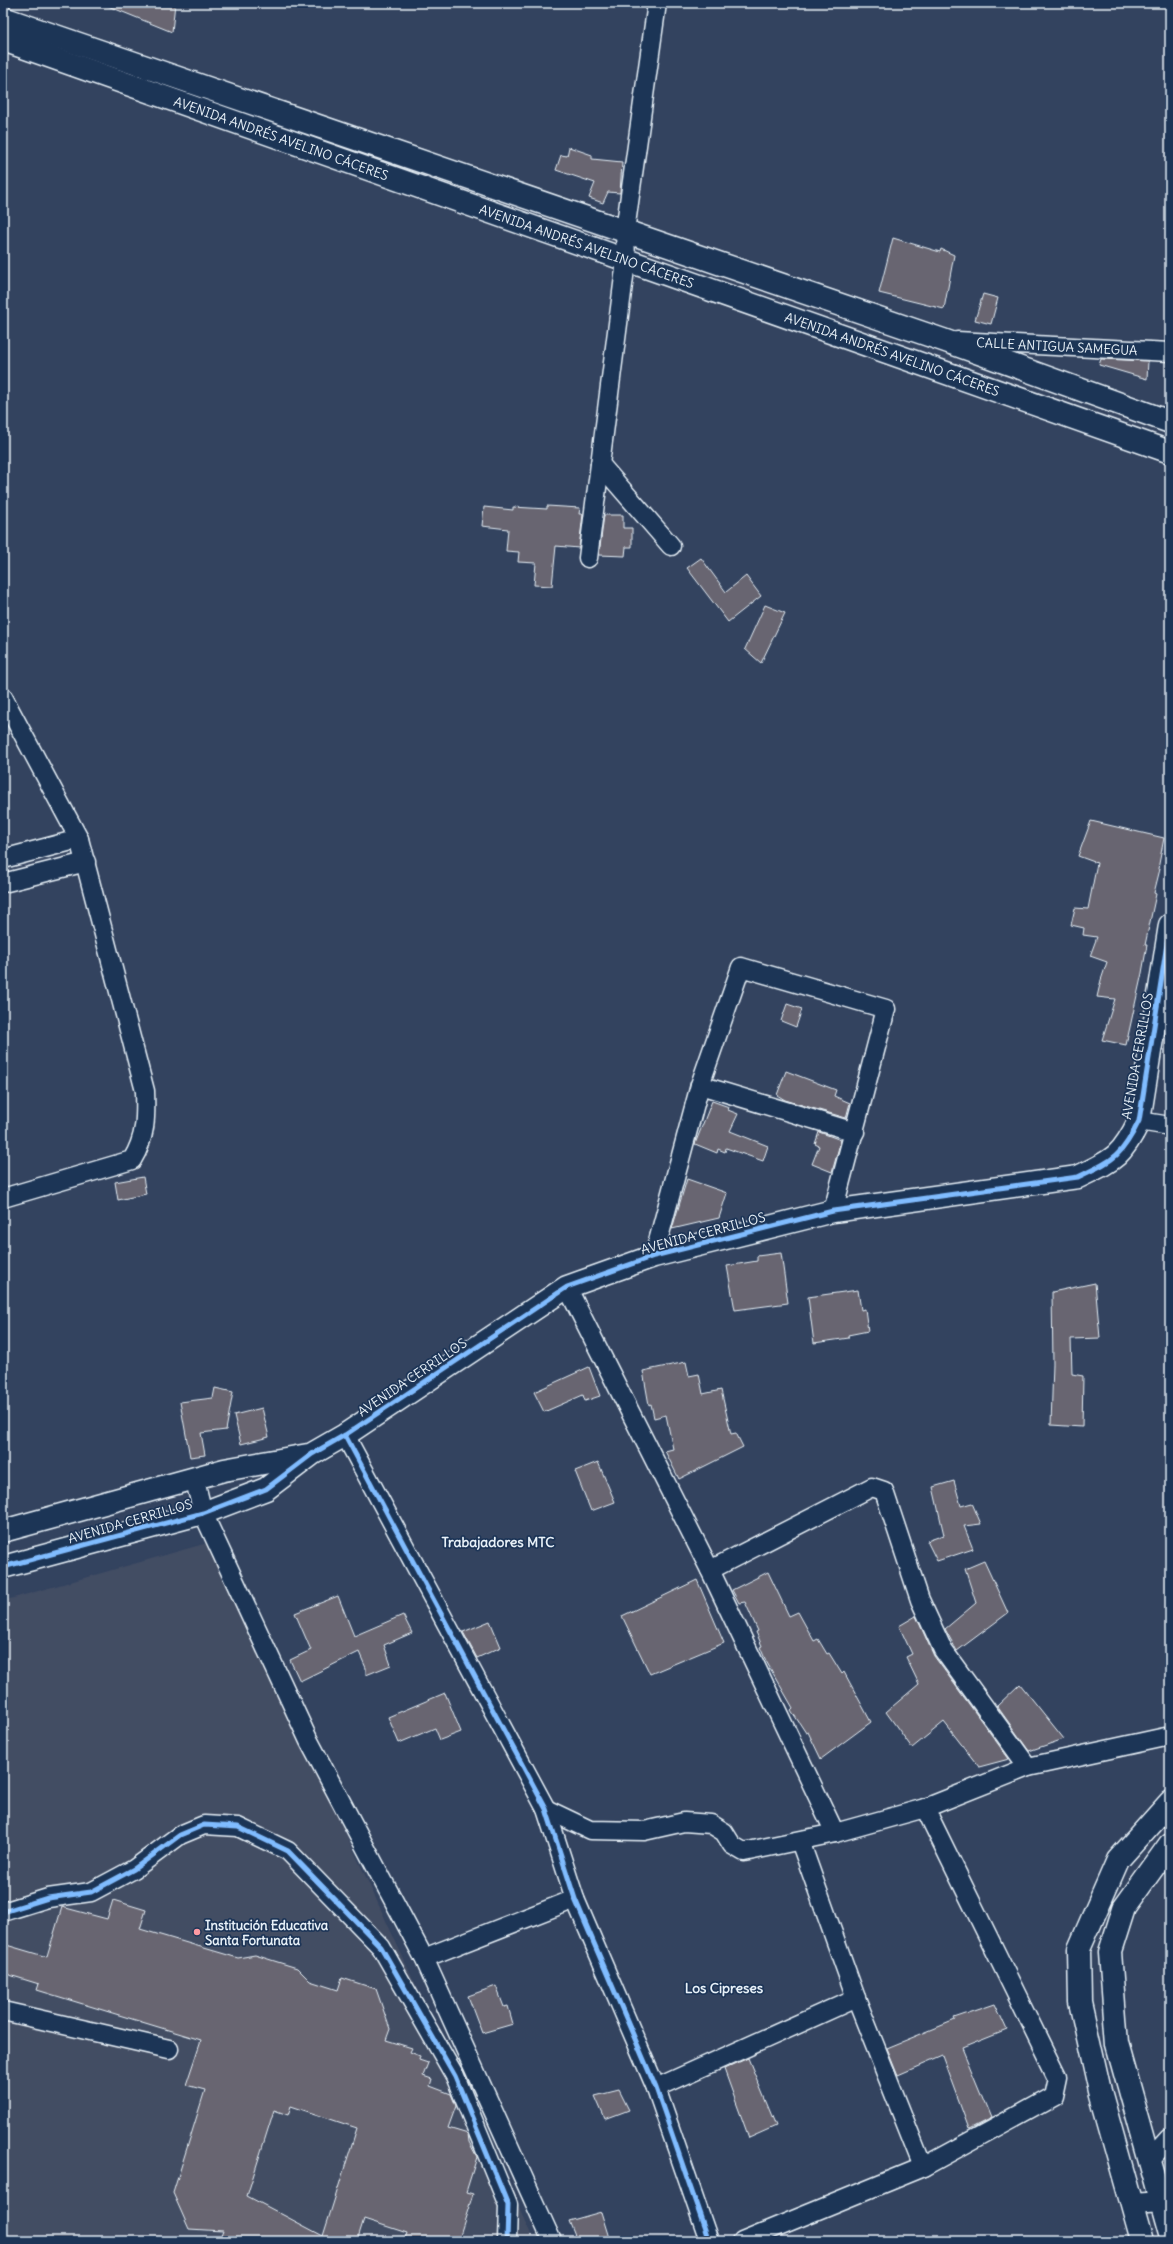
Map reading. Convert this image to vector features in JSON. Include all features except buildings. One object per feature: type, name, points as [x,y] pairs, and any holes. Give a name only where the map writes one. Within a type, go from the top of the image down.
[{"type":"main road","name":"AVENIDA ANDRÉS AVELINO CÁCERES","points":[[3,18],[943,340],[1170,422]]},
{"type":"main road","name":"AVENIDA ANDRÉS AVELINO CÁCERES","points":[[3,40],[1170,452]]},
{"type":"main road","name":"AVENIDA CERRILLOS","points":[[3,1567],[203,1513],[266,1489],[312,1454],[345,1435],[567,1288],[654,1256],[833,1211],[1078,1177],[1110,1162],[1127,1146],[1139,1121],[1170,925]]},
{"type":"main road","name":"AVENIDA CERRILLOS","points":[[3,1531],[194,1477],[312,1454]]},
{"type":"main road","points":[[1142,2241],[1100,2091],[1080,2002],[1079,1949],[1118,1860],[1168,1807]]},
{"type":"main road","points":[[1170,1844],[1124,1908],[1110,1952],[1116,2044],[1149,2162],[1166,2205],[1170,2233]]},
{"type":"main road","points":[[1101,1898],[1124,1908]]},
{"type":"street","points":[[588,558],[626,260],[625,231],[657,3]]},
{"type":"street","name":"CALLE ANTIGUA SAMEGUA","points":[[943,340],[1170,352]]},
{"type":"street","points":[[600,464],[670,546]]},
{"type":"street","points":[[3,697],[79,839],[145,1091],[146,1127],[140,1147],[132,1160],[3,1198]]},
{"type":"street","points":[[3,859],[79,839]]},
{"type":"street","points":[[3,883],[86,862]]},
{"type":"street","points":[[654,1256],[700,1085],[741,967],[886,1009],[856,1132],[833,1211]]},
{"type":"street","points":[[700,1085],[856,1132]]},
{"type":"street","points":[[1139,1121],[1170,1126]]},
{"type":"street","points":[[567,1288],[710,1570],[835,1833]]},
{"type":"street","points":[[345,1435],[546,1809],[575,1899],[656,2088],[709,2241]]},
{"type":"street","points":[[194,1477],[203,1513],[309,1741],[424,1958],[552,2241]]},
{"type":"street","points":[[710,1570],[872,1487],[884,1491],[920,1600],[942,1650],[1028,1767]]},
{"type":"street","points":[[546,1809],[590,1830],[644,1831],[684,1822],[711,1824],[724,1832],[732,1845],[744,1852],[835,1833],[925,1808],[1028,1767],[1170,1736]]},
{"type":"street","points":[[742,2241],[923,2167],[1053,2096],[1057,2077],[925,1808]]},
{"type":"street","points":[[3,1912],[48,1898],[91,1892],[134,1869],[180,1835],[204,1825],[238,1827],[288,1851],[381,1947],[455,2076],[508,2205],[507,2241]]},
{"type":"street","points":[[800,1841],[856,1998],[923,2167]]},
{"type":"street","points":[[424,1958],[575,1899]]},
{"type":"street","points":[[656,2088],[856,1998]]},
{"type":"street","points":[[3,2011],[169,2048]]},
{"type":"street","points":[[1149,2162],[1170,2139]]},
{"type":"street","points":[[1132,2204],[1166,2205]]},
{"type":"shaded area","name":"Institución Educativa Santa Fortunata","points":[[211,1542],[534,2241],[3,2241],[3,1601]]},
{"type":"cycle path","points":[[3,1567],[203,1513],[266,1489],[312,1454],[345,1435],[567,1287],[654,1256],[833,1211],[1078,1177],[1108,1162],[1127,1143],[1139,1121],[1170,925]]},
{"type":"cycle path","points":[[345,1435],[546,1809],[575,1899],[656,2088],[709,2241]]},
{"type":"cycle path","points":[[3,1912],[48,1898],[91,1892],[134,1869],[180,1835],[204,1825],[238,1827],[288,1851],[381,1947],[455,2076],[508,2205],[507,2241]]},
{"type":"place","name":"Institución Educativa Santa Fortunata","points":[[197,1932]]},
{"type":"district","name":"Trabajadores MTC","points":[[498,1542]]},
{"type":"district","name":"Los Cipreses","points":[[724,1988]]}]
